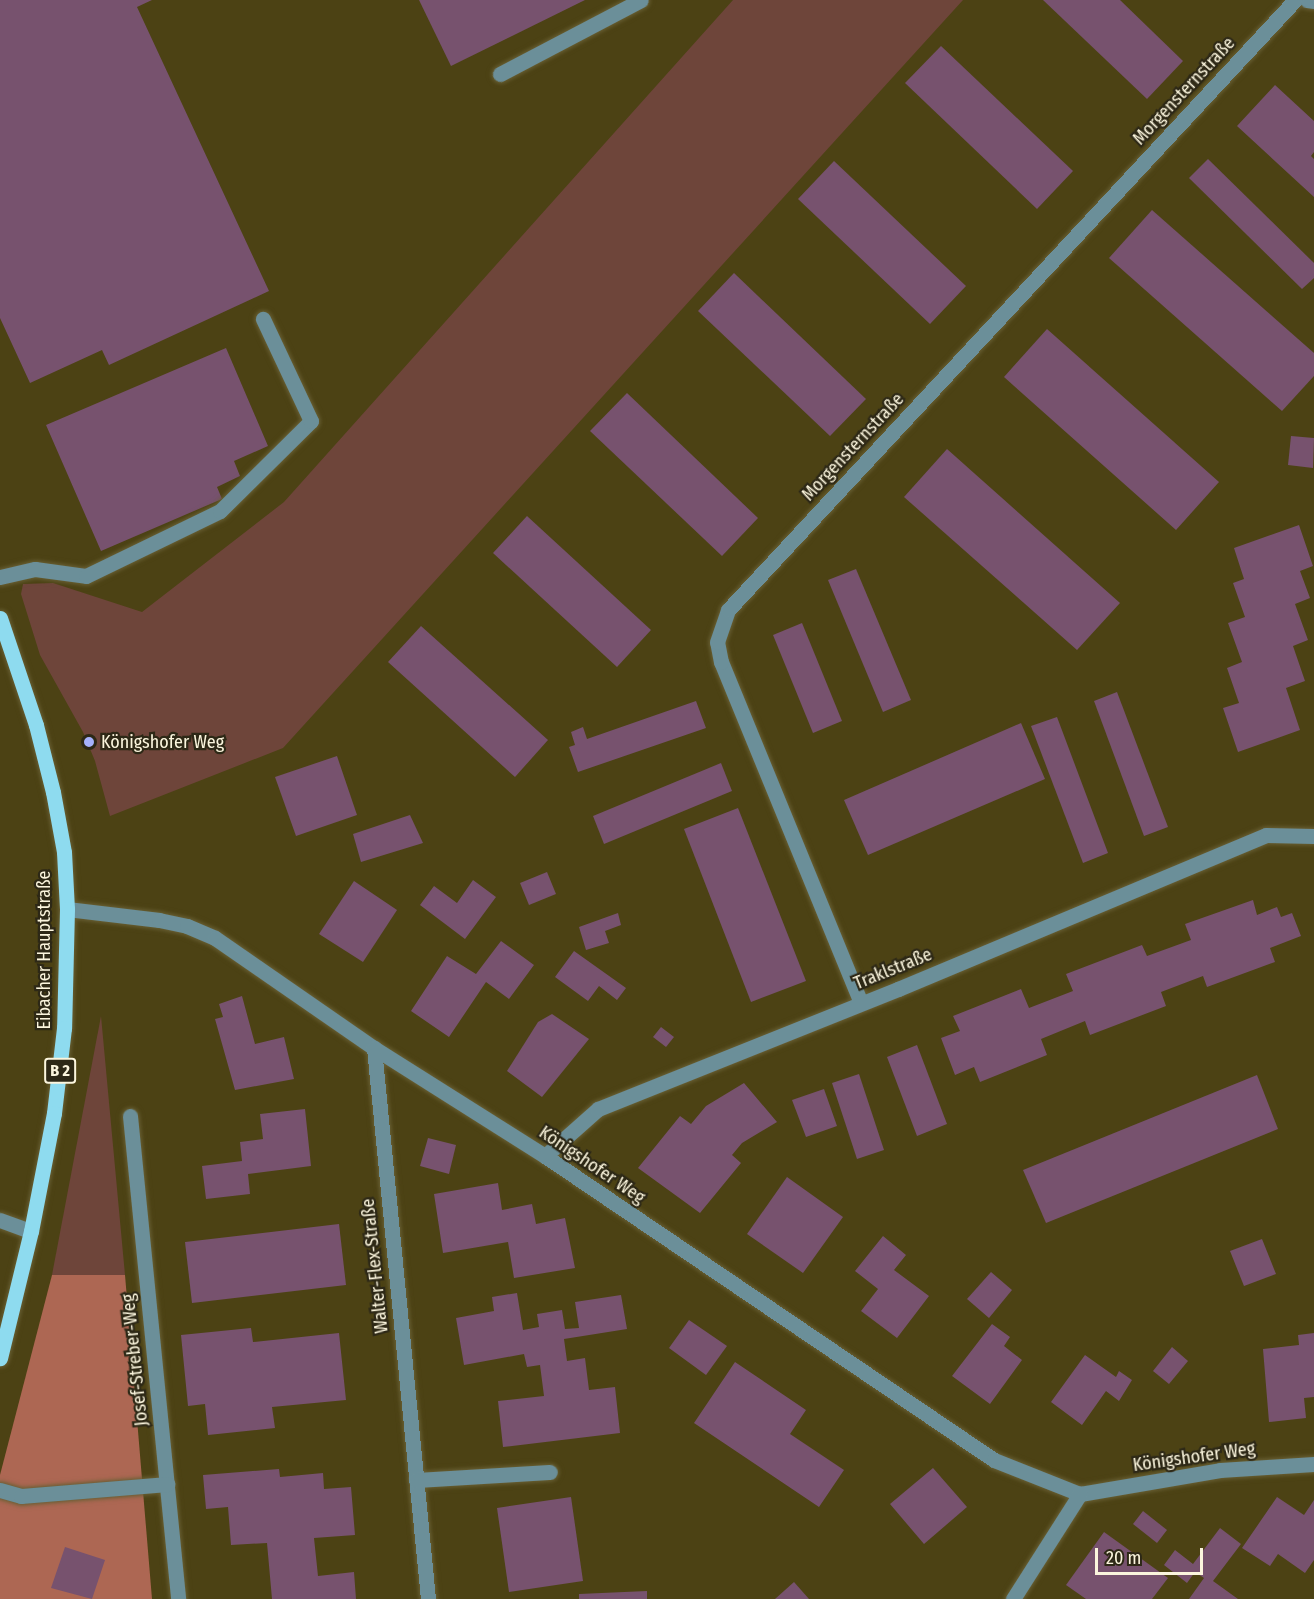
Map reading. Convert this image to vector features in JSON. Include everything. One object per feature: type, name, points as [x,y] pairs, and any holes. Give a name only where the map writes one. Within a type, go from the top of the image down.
[{"type":"main road","name":"Eibacher Hauptstraße","points":[[0,618],[36,725],[53,792],[64,852],[67,909],[61,1066],[31,1231],[0,1358]]},
{"type":"street","points":[[500,74],[641,0]]},
{"type":"street","name":"Morgensternstraße","points":[[861,1002],[721,662],[717,642],[728,610],[1294,0]]},
{"type":"street","points":[[1307,0],[1314,1]]},
{"type":"street","points":[[0,578],[35,569],[86,576],[220,511],[311,421],[263,319]]},
{"type":"street","name":"Traklstraße","points":[[545,1156],[598,1109],[1266,835],[1314,836]]},
{"type":"street","name":"Königshofer Weg","points":[[67,909],[159,920],[187,926],[215,938],[374,1048],[545,1156],[994,1460],[1080,1494],[1220,1470],[1314,1464]]},
{"type":"street","name":"Walter-Flex-Straße","points":[[374,1048],[428,1599]]},
{"type":"street","name":"Josef-Streber-Weg","points":[[130,1116],[178,1599]]},
{"type":"street","points":[[0,1220],[31,1231]]},
{"type":"street","points":[[416,1480],[550,1472]]},
{"type":"street","points":[[0,1490],[21,1496],[168,1484]]},
{"type":"street","points":[[1013,1599],[1080,1494]]},
{"type":"shaded area","points":[[733,0],[963,0],[283,748],[110,816],[95,761],[83,732],[40,655],[21,594],[23,584],[53,583],[142,612],[284,502]]},
{"type":"shaded area","points":[[101,1016],[125,1275],[52,1275]]},
{"type":"shaded area","points":[[52,1275],[125,1275],[152,1599],[0,1599],[0,1475]]},
{"type":"building","points":[[0,0],[152,0],[137,7],[269,291],[109,365],[102,350],[30,383],[0,318]]},
{"type":"building","points":[[419,0],[585,0],[451,66]]},
{"type":"building","points":[[1043,0],[1120,0],[1183,61],[1147,99]]},
{"type":"building","points":[[941,46],[1073,171],[1037,209],[905,83]]},
{"type":"building","points":[[1275,85],[1314,121],[1314,152],[1311,156],[1314,159],[1314,197],[1237,126]]},
{"type":"building","points":[[1208,159],[1314,263],[1314,278],[1302,289],[1189,178]]},
{"type":"building","points":[[834,161],[966,286],[930,324],[798,199]]},
{"type":"building","points":[[1152,210],[1314,353],[1314,376],[1282,411],[1109,258]]},
{"type":"building","points":[[734,273],[866,399],[830,436],[698,311]]},
{"type":"building","points":[[1047,329],[1219,482],[1176,530],[1004,377]]},
{"type":"building","points":[[226,348],[268,446],[234,461],[240,476],[217,487],[222,499],[101,551],[46,425]]},
{"type":"building","points":[[627,393],[758,518],[722,556],[590,431]]},
{"type":"building","points":[[1291,436],[1314,438],[1313,468],[1288,465]]},
{"type":"building","points":[[947,449],[1120,603],[1077,650],[904,497]]},
{"type":"building","points":[[527,516],[651,630],[617,667],[493,553]]},
{"type":"building","points":[[1299,525],[1313,566],[1300,571],[1310,598],[1295,604],[1308,640],[1293,646],[1305,681],[1286,688],[1300,730],[1238,752],[1223,708],[1239,703],[1227,668],[1242,662],[1228,623],[1245,617],[1233,583],[1244,579],[1234,548]]},
{"type":"building","points":[[856,569],[911,700],[883,712],[828,580]]},
{"type":"building","points":[[802,623],[842,721],[813,733],[773,635]]},
{"type":"building","points":[[421,626],[548,740],[515,777],[388,662]]},
{"type":"building","points":[[1117,692],[1168,827],[1144,836],[1094,701]]},
{"type":"building","points":[[696,701],[706,728],[578,772],[569,747],[575,745],[571,732],[583,727],[587,739]]},
{"type":"building","points":[[1057,717],[1108,853],[1083,863],[1031,726]]},
{"type":"building","points":[[1021,723],[1045,779],[868,855],[844,800]]},
{"type":"building","points":[[337,756],[357,815],[296,836],[275,777]]},
{"type":"building","points":[[721,763],[732,791],[604,844],[593,816]]},
{"type":"building","points":[[738,808],[806,981],[751,1002],[684,829]]},
{"type":"building","points":[[410,815],[423,843],[361,862],[353,834]]},
{"type":"building","points":[[547,872],[556,894],[529,905],[520,883]]},
{"type":"building","points":[[473,880],[496,897],[465,939],[420,905],[434,886],[457,903]]},
{"type":"building","points":[[354,881],[397,910],[363,962],[319,934]]},
{"type":"building","points":[[1253,900],[1257,915],[1277,907],[1281,917],[1292,913],[1301,936],[1270,948],[1275,962],[1207,987],[1203,976],[1161,992],[1166,1006],[1090,1035],[1085,1021],[1041,1039],[1047,1055],[980,1082],[974,1067],[955,1075],[941,1038],[960,1031],[953,1016],[1021,989],[1029,1008],[1073,991],[1066,974],[1142,945],[1147,956],[1191,940],[1185,924]]},
{"type":"building","points":[[618,913],[621,925],[605,931],[609,943],[586,950],[579,927]]},
{"type":"building","points":[[501,941],[534,965],[509,999],[486,982],[449,1037],[411,1011],[447,956],[476,974]]},
{"type":"building","points":[[574,951],[626,988],[617,1000],[599,986],[588,1001],[555,977]]},
{"type":"building","points":[[242,996],[255,1044],[284,1037],[294,1079],[235,1090],[215,1019],[223,1017],[219,1004]]},
{"type":"building","points":[[552,1014],[589,1039],[542,1097],[507,1071],[538,1022]]},
{"type":"building","points":[[661,1027],[674,1037],[666,1047],[653,1037]]},
{"type":"building","points":[[917,1045],[947,1124],[917,1136],[887,1057]]},
{"type":"building","points":[[859,1074],[884,1150],[857,1159],[832,1083]]},
{"type":"building","points":[[1257,1075],[1278,1129],[1046,1223],[1023,1170]]},
{"type":"building","points":[[744,1083],[777,1122],[742,1143],[732,1155],[741,1163],[700,1213],[638,1168],[680,1116],[691,1124],[706,1106]]},
{"type":"building","points":[[824,1089],[837,1126],[806,1137],[792,1100]]},
{"type":"building","points":[[305,1109],[311,1166],[248,1174],[250,1194],[206,1199],[202,1166],[242,1161],[240,1142],[263,1139],[260,1114]]},
{"type":"building","points":[[428,1138],[456,1145],[449,1174],[420,1166]]},
{"type":"building","points":[[787,1177],[843,1217],[803,1273],[747,1234]]},
{"type":"building","points":[[498,1183],[502,1210],[532,1204],[536,1224],[565,1218],[575,1268],[514,1278],[508,1242],[443,1253],[434,1194]]},
{"type":"building","points":[[339,1224],[346,1285],[192,1303],[185,1242]]},
{"type":"building","points":[[883,1236],[906,1255],[894,1270],[929,1296],[897,1338],[861,1311],[878,1289],[855,1271]]},
{"type":"building","points":[[1262,1239],[1276,1274],[1244,1286],[1230,1251]]},
{"type":"building","points":[[991,1272],[1012,1290],[989,1318],[967,1299]]},
{"type":"building","points":[[517,1293],[523,1330],[539,1327],[537,1314],[562,1310],[565,1329],[579,1328],[575,1302],[621,1295],[627,1329],[564,1339],[567,1361],[585,1358],[589,1390],[615,1387],[620,1433],[503,1447],[498,1401],[544,1396],[540,1365],[527,1367],[524,1354],[464,1365],[456,1318],[494,1311],[492,1297]]},
{"type":"building","points":[[689,1320],[727,1346],[706,1375],[669,1348]]},
{"type":"building","points":[[992,1324],[1010,1337],[1004,1346],[1022,1360],[990,1404],[952,1376]]},
{"type":"building","points":[[251,1328],[253,1342],[339,1333],[346,1400],[272,1407],[275,1428],[208,1435],[205,1404],[188,1406],[181,1335]]},
{"type":"building","points":[[1314,1333],[1314,1397],[1304,1398],[1306,1418],[1269,1422],[1263,1349],[1299,1345],[1298,1335]]},
{"type":"building","points":[[1172,1347],[1188,1361],[1169,1384],[1153,1371]]},
{"type":"building","points":[[1085,1355],[1116,1377],[1119,1371],[1132,1380],[1119,1401],[1106,1391],[1082,1425],[1051,1402]]},
{"type":"building","points":[[735,1362],[806,1410],[790,1434],[844,1470],[819,1507],[694,1423]]},
{"type":"building","points":[[933,1468],[967,1507],[924,1544],[890,1504]]},
{"type":"building","points":[[279,1469],[280,1477],[323,1473],[324,1489],[351,1487],[355,1535],[314,1538],[318,1576],[354,1572],[356,1599],[272,1599],[267,1543],[231,1545],[228,1507],[206,1509],[203,1475]]},
{"type":"building","points":[[571,1497],[583,1581],[509,1592],[497,1508]]},
{"type":"building","points":[[1277,1497],[1304,1515],[1314,1500],[1314,1560],[1305,1573],[1278,1554],[1270,1566],[1242,1548]]},
{"type":"building","points":[[1143,1511],[1167,1530],[1157,1543],[1133,1524]]},
{"type":"building","points":[[1220,1528],[1241,1544],[1213,1581],[1238,1599],[1189,1599],[1204,1578],[1195,1572],[1187,1583],[1164,1565],[1175,1550],[1193,1564]]},
{"type":"building","points":[[1104,1532],[1168,1578],[1152,1599],[1086,1599],[1066,1585]]},
{"type":"building","points":[[65,1547],[105,1560],[92,1599],[51,1588]]},
{"type":"building","points":[[794,1582],[809,1599],[775,1599]]},
{"type":"building","points":[[647,1591],[647,1599],[579,1599],[579,1594]]},
{"type":"place","name":"Königshofer Weg","points":[[89,742]]}]
